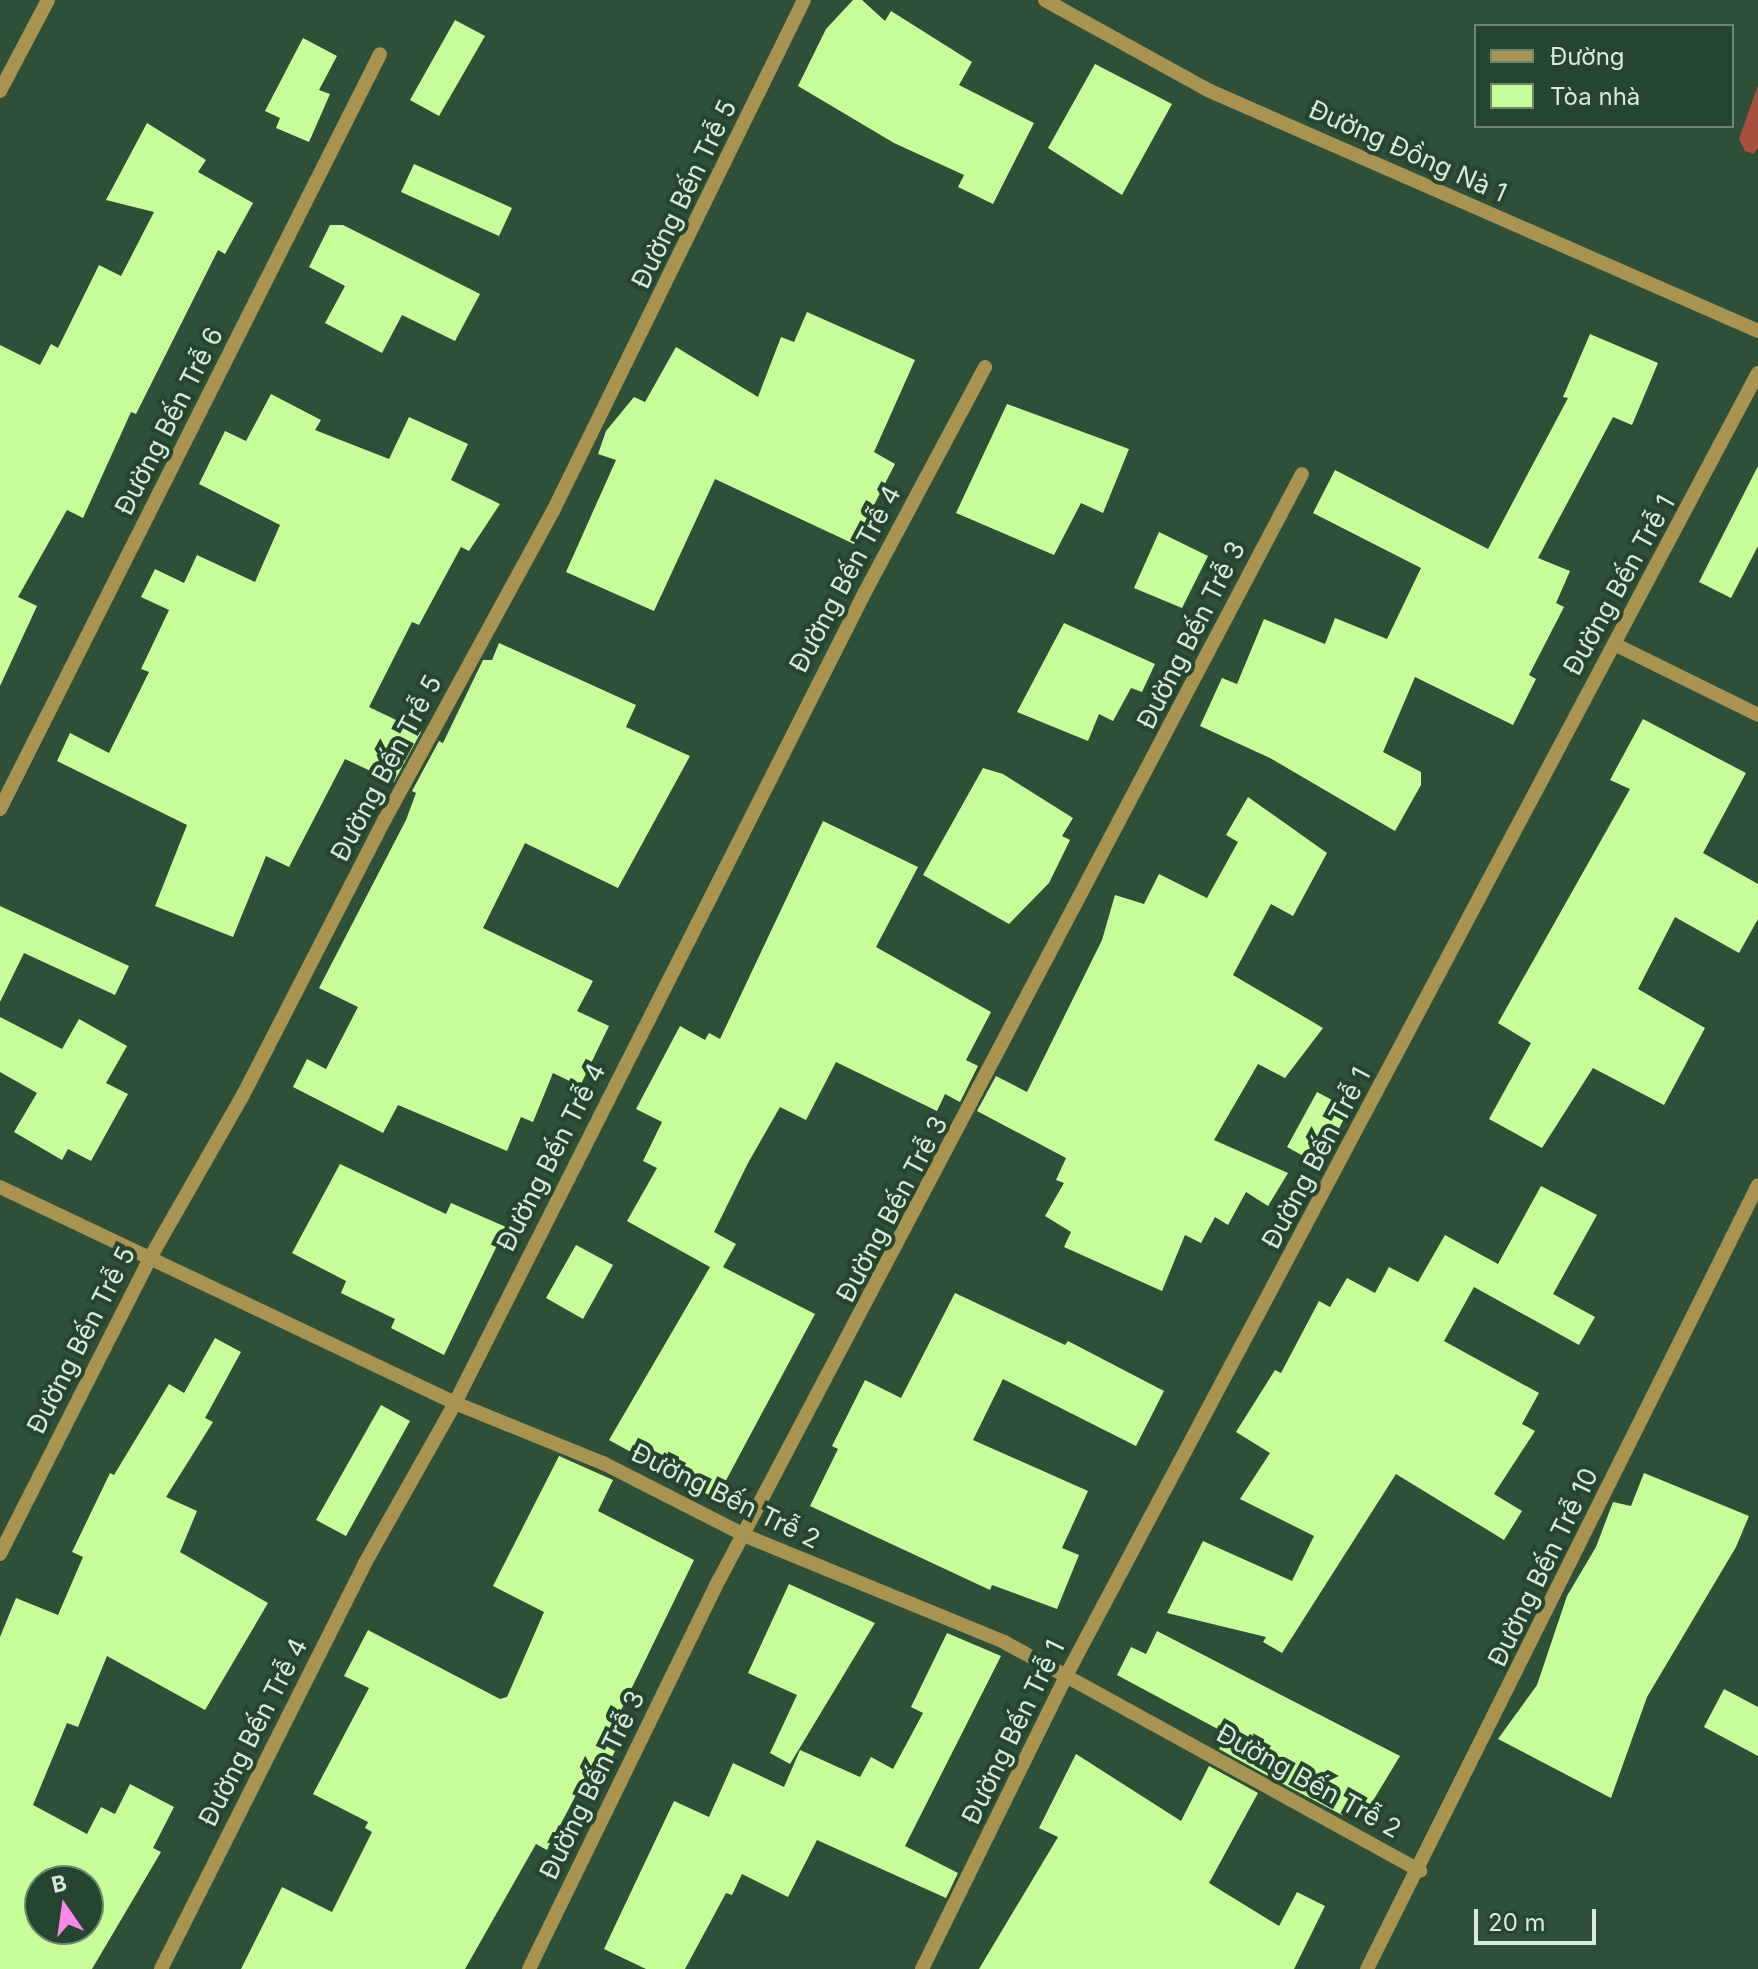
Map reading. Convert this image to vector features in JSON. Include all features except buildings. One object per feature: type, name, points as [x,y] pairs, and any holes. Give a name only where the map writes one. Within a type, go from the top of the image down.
[{"type":"street","points":[[0,91],[48,0]]},
{"type":"street","name":"Đường Bến Trễ 5","points":[[0,1554],[150,1258],[243,1095],[385,819],[553,511],[804,0]]},
{"type":"street","name":"Đường Đồng Nà 1","points":[[1045,0],[1210,91],[1758,331]]},
{"type":"street","name":"Đường Bến Trễ 6","points":[[0,809],[380,54]]},
{"type":"street","name":"Đường Bến Trễ 4","points":[[161,1969],[365,1563],[455,1403],[858,606],[985,367]]},
{"type":"street","name":"Đường Bến Trễ 1","points":[[922,1969],[1067,1674],[1758,373]]},
{"type":"street","name":"Đường Bến Trễ 3","points":[[529,1969],[719,1580],[746,1536],[1302,474]]},
{"type":"street","points":[[1614,644],[1758,715]]},
{"type":"street","name":"Đường Bến Trễ 10","points":[[1367,1969],[1420,1871],[1758,1185]]},
{"type":"street","name":"Đường Bến Trễ 2","points":[[0,1187],[455,1403],[603,1463],[746,1536],[1004,1642],[1420,1871]]},
{"type":"shaded area","points":[[1758,85],[1758,147],[1754,154],[1745,151],[1739,139]]}]
